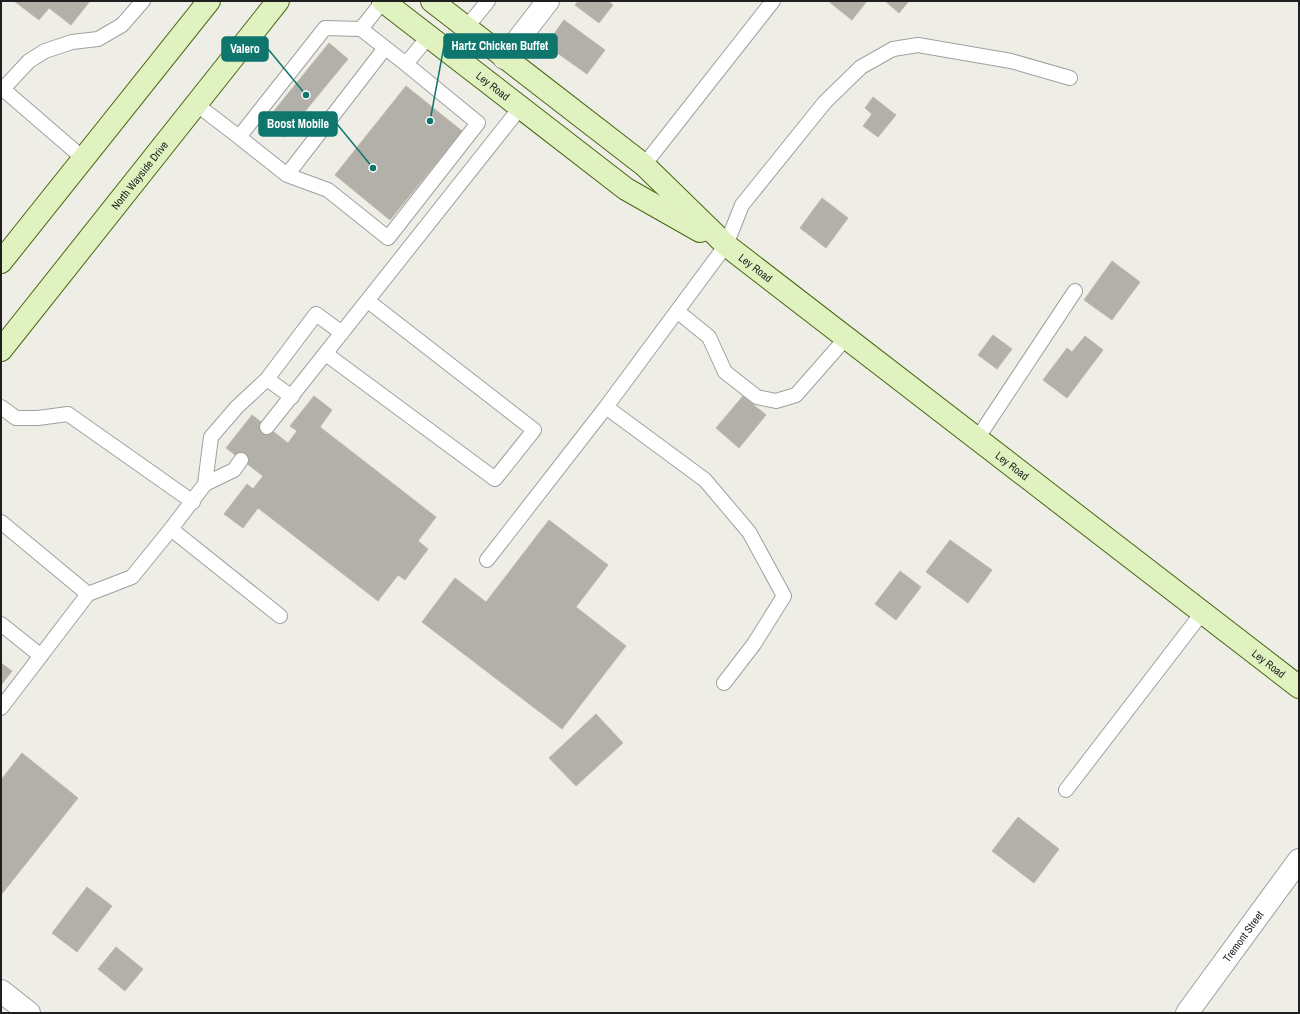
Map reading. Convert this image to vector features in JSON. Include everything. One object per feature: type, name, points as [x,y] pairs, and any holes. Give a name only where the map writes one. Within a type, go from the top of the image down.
[{"type":"main road","points":[[1,262],[209,1]]},
{"type":"main road","name":"North Wayside Drive","points":[[1,350],[278,1]]},
{"type":"main road","name":"Ley Road","points":[[383,1],[626,189],[726,245]]},
{"type":"main road","name":"Ley Road","points":[[432,1],[644,165],[726,245],[1299,687]]},
{"type":"main road","points":[[626,189],[644,165]]},
{"type":"street","points":[[504,58],[548,1]]},
{"type":"street","name":"Tremont Street","points":[[1187,1013],[1299,860]]},
{"type":"street","points":[[1,991],[29,1013]]},
{"type":"lane","points":[[84,159],[2,91],[29,61],[45,51],[72,42],[98,40],[122,25],[143,1]]},
{"type":"lane","points":[[362,29],[383,1]]},
{"type":"lane","points":[[466,28],[488,1]]},
{"type":"lane","points":[[644,165],[773,1]]},
{"type":"lane","points":[[196,104],[287,175],[328,190],[388,238],[478,123],[362,29],[325,28],[239,137]]},
{"type":"lane","points":[[406,64],[428,37]]},
{"type":"lane","points":[[487,560],[606,407],[726,245],[742,205],[825,102],[861,67],[894,49],[918,45],[1011,61],[1070,78]]},
{"type":"lane","points":[[287,175],[385,48]]},
{"type":"lane","points":[[267,427],[520,108]]},
{"type":"lane","points":[[977,439],[1075,291]]},
{"type":"lane","points":[[326,354],[495,479],[534,430],[368,300]]},
{"type":"lane","points":[[677,311],[709,337],[725,372],[757,397],[776,401],[796,395],[846,338]]},
{"type":"lane","points":[[1,708],[88,594],[132,577],[171,530],[205,484],[212,437],[237,407],[267,379],[316,314],[342,333]]},
{"type":"lane","points":[[267,379],[292,397]]},
{"type":"lane","points":[[1,407],[16,418],[38,418],[68,414],[193,502]]},
{"type":"lane","points":[[606,407],[705,480],[749,532],[784,596],[754,644],[724,683]]},
{"type":"lane","points":[[205,484],[234,470],[241,460]]},
{"type":"lane","points":[[1,522],[88,594]]},
{"type":"lane","points":[[171,530],[280,616]]},
{"type":"lane","points":[[1066,790],[1202,613]]},
{"type":"lane","points":[[1,624],[41,656]]},
{"type":"building","points":[[14,1],[90,1],[71,25],[49,8],[39,20]]},
{"type":"building","points":[[578,1],[608,1],[613,5],[599,23],[575,5]]},
{"type":"building","points":[[828,1],[867,1],[852,20]]},
{"type":"building","points":[[885,1],[909,1],[899,13]]},
{"type":"building","points":[[564,20],[605,50],[587,74],[546,45]]},
{"type":"building","points":[[329,43],[348,59],[284,137],[265,122]]},
{"type":"building","points":[[406,86],[462,131],[390,220],[335,175]]},
{"type":"building","points":[[873,97],[896,115],[878,137],[863,126],[872,114],[865,108]]},
{"type":"building","points":[[822,198],[848,218],[826,248],[800,228]]},
{"type":"building","points":[[1112,261],[1140,282],[1112,320],[1084,300]]},
{"type":"building","points":[[993,335],[1012,349],[997,369],[978,355]]},
{"type":"building","points":[[1085,336],[1103,350],[1067,398],[1043,380],[1067,348],[1072,352]]},
{"type":"building","points":[[314,396],[332,410],[320,427],[436,517],[418,541],[428,549],[405,580],[398,575],[378,601],[258,508],[243,528],[224,514],[247,484],[253,489],[263,476],[226,448],[252,415],[288,443],[297,431],[290,426]]},
{"type":"building","points":[[743,396],[766,415],[739,448],[716,428]]},
{"type":"building","points":[[549,520],[608,565],[576,607],[626,646],[562,729],[422,622],[455,578],[486,602]]},
{"type":"building","points":[[950,540],[992,570],[968,603],[926,572]]},
{"type":"building","points":[[900,571],[921,587],[896,620],[875,604]]},
{"type":"building","points":[[1,663],[12,671],[1,685]]},
{"type":"building","points":[[596,714],[623,743],[576,786],[549,758]]},
{"type":"building","points":[[22,753],[78,798],[1,895],[1,780]]},
{"type":"building","points":[[1018,817],[1059,849],[1034,883],[992,851]]},
{"type":"building","points":[[87,887],[112,906],[77,952],[52,933]]},
{"type":"building","points":[[116,947],[143,969],[125,991],[98,969]]},
{"type":"place","name":"Valero","points":[[306,95]]},
{"type":"place","name":"Hartz Chicken Buffet","points":[[430,121]]},
{"type":"place","name":"Boost Mobile","points":[[373,168]]}]
